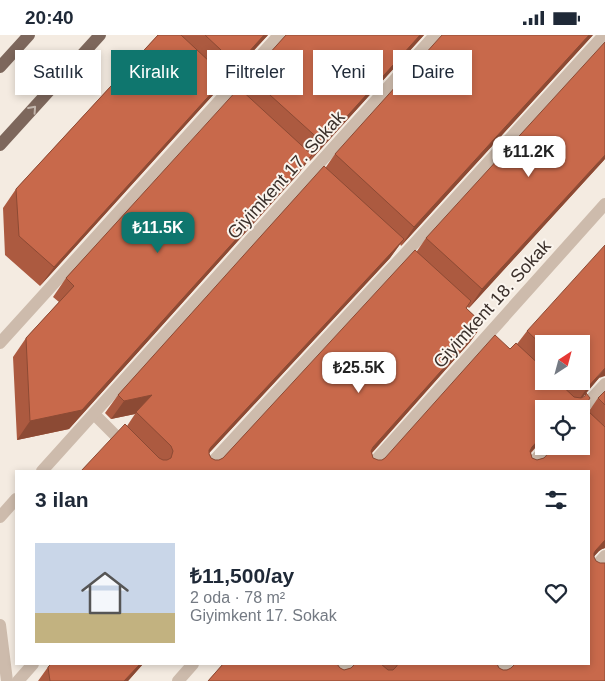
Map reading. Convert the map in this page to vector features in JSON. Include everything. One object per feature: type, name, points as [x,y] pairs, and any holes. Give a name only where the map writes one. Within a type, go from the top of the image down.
[{"type":"main road","points":[[0,67],[29,35]]},
{"type":"main road","points":[[0,145],[100,35]]},
{"type":"street","points":[[266,50],[279,35]]},
{"type":"street","name":"Giyimkent 17. Sokak","points":[[43,470],[435,35]]},
{"type":"street","points":[[205,470],[604,35]]},
{"type":"street","points":[[197,69],[207,78]]},
{"type":"street","points":[[0,343],[225,95],[246,114]]},
{"type":"street","name":"Giyimkent 18. Sokak","points":[[367,470],[605,204]]},
{"type":"street","points":[[590,401],[605,385]]},
{"type":"street","points":[[94,414],[133,452]]},
{"type":"street","points":[[526,470],[540,455]]},
{"type":"street","points":[[0,517],[15,500]]},
{"type":"street","points":[[590,573],[605,556]]},
{"type":"street","points":[[0,625],[7,681]]},
{"type":"street","points":[[18,681],[32,665]]},
{"type":"street","points":[[178,681],[192,665]]},
{"type":"street","points":[[332,681],[347,665]]},
{"type":"street","points":[[492,681],[507,665]]},
{"type":"building","points":[[158,35],[181,35],[207,59],[207,95],[210,95],[54,267],[19,236],[16,189],[111,86],[111,95],[197,95],[197,50],[144,50]]},
{"type":"building","points":[[205,35],[264,35],[250,50],[221,50]]},
{"type":"building","points":[[286,35],[420,35],[407,50],[393,50],[393,65],[383,76],[383,50],[313,50],[313,95],[366,95],[323,143],[270,95],[303,95],[303,50],[272,50]]},
{"type":"building","points":[[442,35],[589,35],[414,227],[335,154],[393,89],[393,95],[472,95],[472,50],[429,50]]},
{"type":"building","points":[[605,42],[605,155],[482,289],[426,238]]},
{"type":"building","points":[[233,95],[247,95],[312,155],[82,410],[30,421],[26,338],[74,286],[66,278]]},
{"type":"building","points":[[324,166],[404,239],[211,447],[209,454],[211,458],[219,460],[223,458],[415,250],[471,301],[466,308],[483,324],[373,447],[371,451],[373,458],[382,460],[385,458],[495,335],[510,349],[516,343],[535,361],[535,390],[567,390],[574,397],[581,398],[586,393],[590,398],[589,400],[535,400],[535,444],[530,451],[532,458],[537,460],[547,455],[590,455],[590,413],[605,427],[605,540],[594,553],[594,557],[596,561],[605,563],[605,681],[208,681],[222,665],[338,665],[344,670],[354,665],[382,665],[388,670],[393,670],[397,665],[498,665],[499,668],[507,670],[514,665],[590,665],[590,470],[82,470],[125,424],[159,458],[167,460],[171,458],[173,451],[171,446],[136,412],[152,395],[124,401],[118,395]]},
{"type":"building","points":[[605,245],[605,368],[590,385],[590,335],[535,335],[535,339],[527,331]]},
{"type":"building","points":[[605,391],[605,405],[598,398]]},
{"type":"building","points":[[50,665],[139,665],[124,681],[50,681],[48,667]]}]
